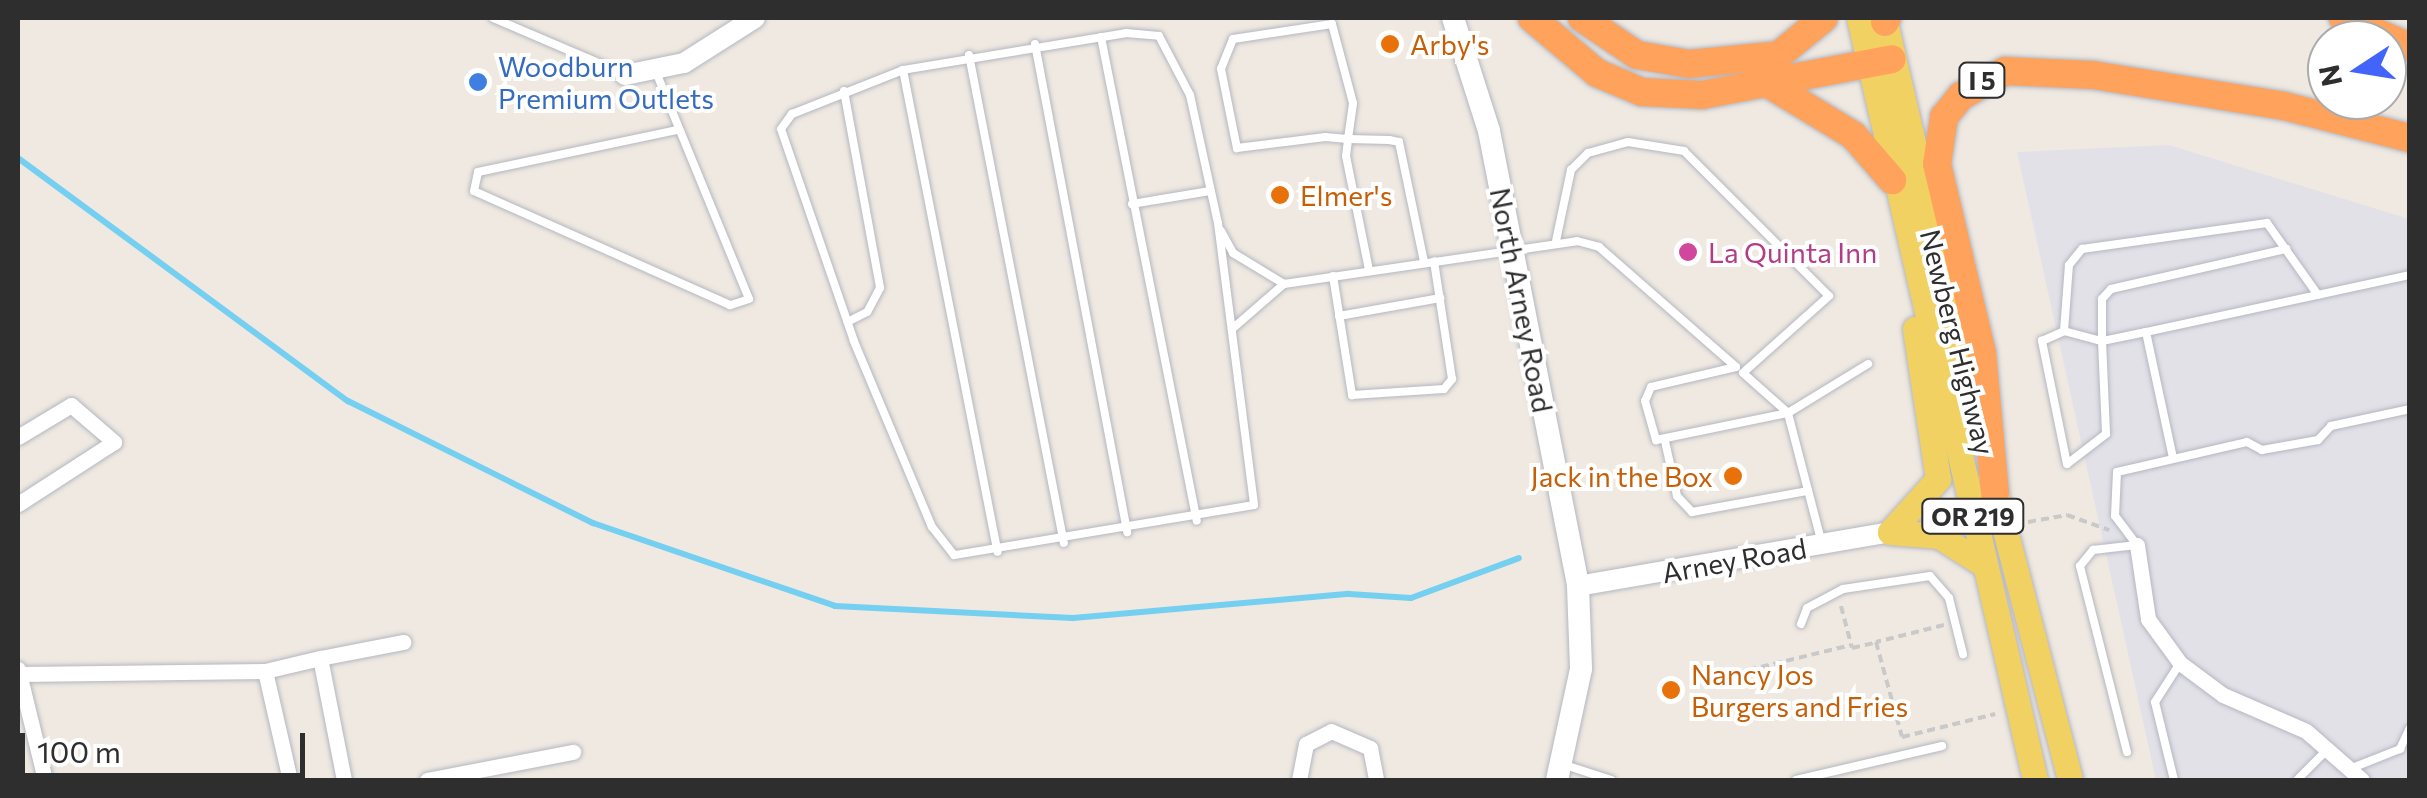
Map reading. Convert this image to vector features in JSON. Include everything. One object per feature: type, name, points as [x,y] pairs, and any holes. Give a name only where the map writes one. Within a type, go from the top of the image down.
[{"type":"highway","points":[[1532,18],[1597,73],[1642,92],[1772,86],[1880,62]]},
{"type":"highway","points":[[1582,18],[1637,55],[1689,64],[1780,54],[1824,18]]},
{"type":"highway","points":[[2343,18],[2410,47]]},
{"type":"highway","name":"I 5","points":[[1995,493],[1982,354],[1937,164],[1944,117],[1973,85],[2005,70],[2092,75],[2284,106],[2410,138]]},
{"type":"highway","points":[[1772,86],[1854,135],[1892,180]]},
{"type":"main road","name":"North Arney Road","points":[[1454,18],[1474,70],[1578,586],[1581,669],[1560,772]]},
{"type":"main road","name":"Newberg Highway","points":[[1879,19],[1892,180],[2034,780]]},
{"type":"main road","name":"Newberg Highway","points":[[1880,62],[2070,780]]},
{"type":"main road","points":[[1890,532],[1938,479],[1909,253]]},
{"type":"main road","points":[[1890,532],[1939,536],[1983,564]]},
{"type":"street","points":[[626,75],[656,72],[705,53],[755,18]]},
{"type":"street","points":[[18,436],[71,405],[114,442],[18,504]]},
{"type":"street","name":"Arney Road","points":[[1578,586],[1890,532]]},
{"type":"street","points":[[2138,545],[2148,619],[2180,664],[2330,748],[2357,774]]},
{"type":"street","points":[[45,780],[19,672],[265,671],[403,642]]},
{"type":"street","points":[[320,658],[344,780]]},
{"type":"street","points":[[265,671],[290,780]]},
{"type":"street","points":[[1298,780],[1306,744],[1331,731],[1370,748],[1376,780]]},
{"type":"street","points":[[428,780],[573,752]]},
{"type":"lane","points":[[493,18],[626,75]]},
{"type":"lane","points":[[1333,276],[1352,396],[1444,389],[1452,379],[1440,298],[1399,142],[1348,139],[1238,148],[1221,52],[1233,39],[1332,24],[1353,103],[1348,139],[1369,270]]},
{"type":"lane","points":[[1146,32],[1176,55],[1218,223],[1254,506],[1197,522],[954,555],[940,544],[847,322],[781,130],[792,114],[844,90],[903,70],[969,55],[1100,37],[1146,32]]},
{"type":"lane","points":[[1100,37],[1197,522]]},
{"type":"lane","points":[[1035,44],[1127,532]]},
{"type":"lane","points":[[969,55],[1064,542]]},
{"type":"lane","points":[[903,70],[998,552]]},
{"type":"lane","points":[[656,72],[749,299],[730,306],[474,191],[478,172],[678,130]]},
{"type":"lane","points":[[844,90],[880,288],[875,303],[847,322]]},
{"type":"lane","points":[[1556,241],[1571,170],[1588,153],[1628,142],[1684,151],[1828,296],[1740,370],[1651,387],[1650,434],[1664,441],[1788,413],[1868,364]]},
{"type":"lane","points":[[1132,204],[1210,191]]},
{"type":"lane","points":[[2064,330],[2069,265],[2082,249],[2245,219],[2267,223],[2318,295]]},
{"type":"lane","points":[[1218,223],[1233,253],[1284,284]]},
{"type":"lane","points":[[1232,330],[1284,284],[1556,241],[1599,247],[1788,413],[1822,544]]},
{"type":"lane","points":[[2286,249],[2111,289],[2102,300],[2102,341],[2106,434],[2075,467],[2060,452],[2042,340],[2064,330],[2102,341],[2410,276]]},
{"type":"lane","points":[[1340,316],[1440,298]]},
{"type":"lane","points":[[2146,332],[2173,458]]},
{"type":"lane","points":[[2138,545],[2115,516],[2117,472],[2247,442],[2278,449],[2410,409]]},
{"type":"lane","points":[[1664,441],[1677,496],[1692,512],[1808,491]]},
{"type":"lane","points":[[2127,752],[2080,566],[2093,550],[2138,545]]},
{"type":"lane","points":[[1801,624],[1827,596],[1913,574],[1941,584],[1962,654]]},
{"type":"lane","points":[[2174,780],[2155,702],[2180,664]]},
{"type":"lane","points":[[2357,774],[2405,752],[2410,728]]},
{"type":"lane","points":[[1796,780],[1942,746]]},
{"type":"lane","points":[[2297,780],[2330,748]]},
{"type":"lane","points":[[1560,772],[1611,780]]},
{"type":"path","points":[[2028,522],[2082,517],[2138,545]]},
{"type":"path","points":[[1955,622],[1876,642],[1902,738],[1995,714]]},
{"type":"path","points":[[1722,676],[1851,645]]},
{"type":"shaded area","points":[[2169,145],[2409,219],[2409,780],[2156,780],[2017,152]]},
{"type":"waterway","points":[[18,158],[348,401],[593,523],[835,606],[1073,618],[1349,594],[1411,598],[1519,558]]},
{"type":"place","name":"Arby's","points":[[1390,44]]},
{"type":"place","name":"Woodburn Premium Outlets","points":[[478,82]]},
{"type":"place","name":"Elmer's","points":[[1280,195]]},
{"type":"place","name":"La Quinta Inn","points":[[1688,252]]},
{"type":"place","name":"Jack in the Box","points":[[1733,476]]},
{"type":"place","name":"Nancy Jos Burgers and Fries","points":[[1671,690]]}]
